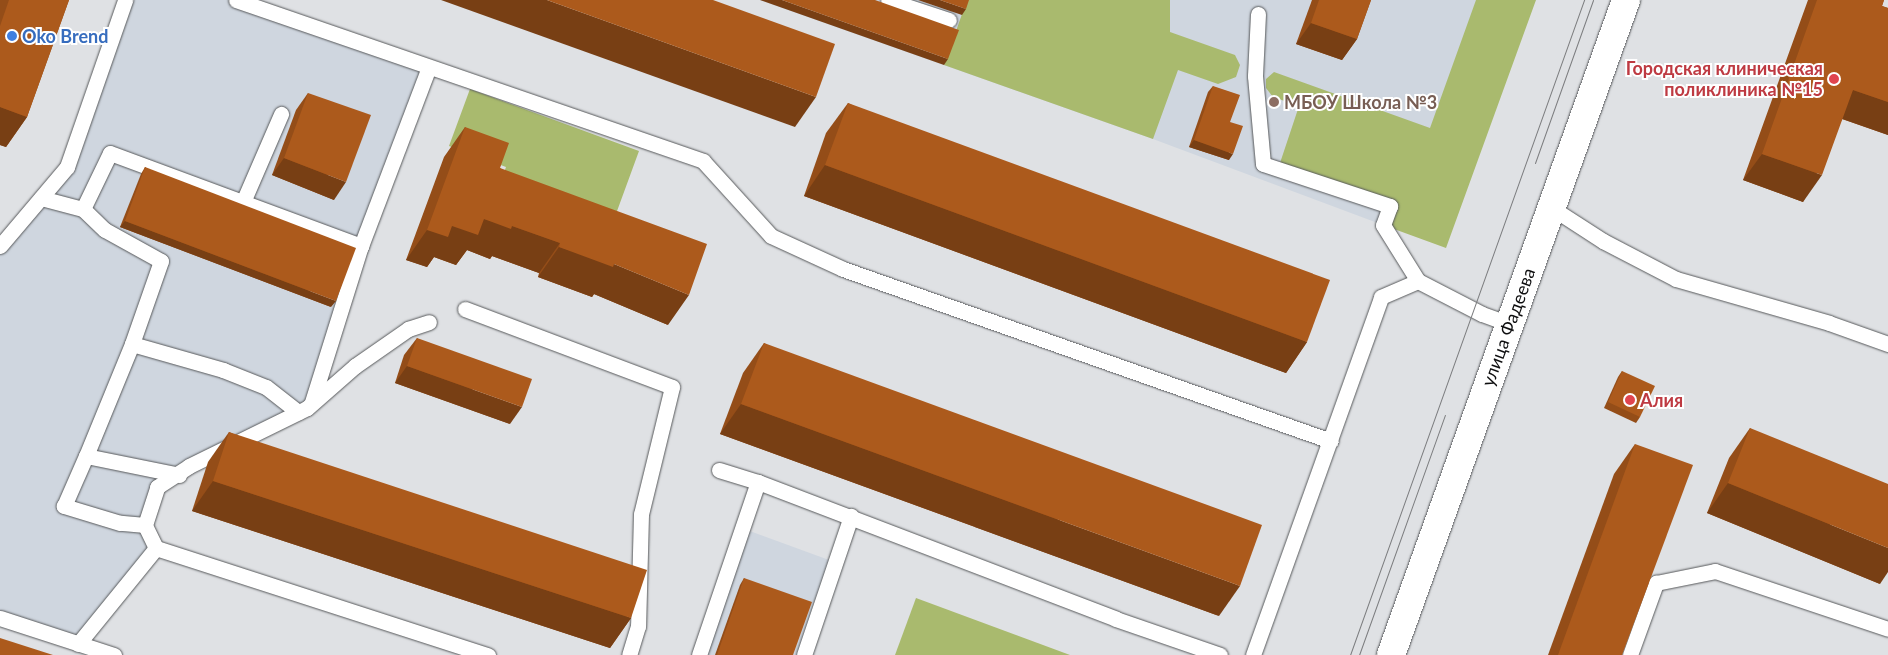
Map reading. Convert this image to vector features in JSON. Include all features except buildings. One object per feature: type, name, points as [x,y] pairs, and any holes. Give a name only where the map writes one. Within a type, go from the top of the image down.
[{"type":"street","name":"улица Фадеева","points":[[1391,655],[1626,0]]},
{"type":"lane","points":[[0,246],[67,167],[125,0]]},
{"type":"lane","points":[[236,0],[703,161],[771,236],[843,269],[1331,441]]},
{"type":"lane","points":[[888,0],[949,20]]},
{"type":"lane","points":[[1258,14],[1255,76],[1263,164],[1390,206],[1383,225],[1418,280],[1482,314],[1509,324]]},
{"type":"lane","points":[[312,403],[362,246],[429,67]]},
{"type":"lane","points":[[243,202],[281,114]]},
{"type":"lane","points":[[83,209],[110,153],[362,246]]},
{"type":"lane","points":[[41,198],[83,209],[105,230],[161,262],[132,344],[64,506],[120,523],[146,525]]},
{"type":"lane","points":[[1552,208],[1604,241],[1676,280],[1829,322],[1888,344]]},
{"type":"lane","points":[[1253,655],[1331,441],[1380,297],[1418,280]]},
{"type":"lane","points":[[465,309],[672,386],[641,514],[638,626],[629,655]]},
{"type":"lane","points":[[429,322],[408,329],[363,360],[312,403],[298,412],[189,466],[179,475],[157,487],[146,525],[156,548],[488,655]]},
{"type":"lane","points":[[132,344],[223,370],[266,387],[298,412]]},
{"type":"lane","points":[[86,456],[179,475]]},
{"type":"lane","points":[[719,470],[758,482],[851,516],[1116,619],[1220,655]]},
{"type":"lane","points":[[699,655],[758,482]]},
{"type":"lane","points":[[804,655],[851,516]]},
{"type":"lane","points":[[78,644],[156,548]]},
{"type":"lane","points":[[1630,655],[1656,583],[1715,571],[1888,629]]},
{"type":"lane","points":[[0,618],[114,655]]},
{"type":"shaded area","points":[[125,0],[236,0],[429,67],[312,403],[157,487],[146,525],[156,548],[78,644],[0,618],[0,246],[67,167]]},
{"type":"shaded area","name":"МБОУ Школа №3","points":[[760,0],[1536,0],[1383,225],[1153,139]]},
{"type":"shaded area","points":[[747,530],[829,560],[796,655],[704,655]]},
{"type":"green space","points":[[967,0],[1170,0],[1170,32],[1235,55],[1240,65],[1236,77],[1218,84],[1178,70],[1153,139],[944,65]]},
{"type":"green space","points":[[1476,0],[1536,0],[1446,248],[1383,225],[1389,206],[1278,169],[1299,106],[1273,97],[1266,88],[1266,79],[1274,72],[1430,128]]},
{"type":"green space","points":[[470,89],[639,151],[609,233],[497,192],[506,167],[449,146]]},
{"type":"green space","points":[[916,598],[1070,655],[895,655]]},
{"type":"tram line","points":[[1350,655],[1584,0]]},
{"type":"tram line","points":[[1535,163],[1593,0]]},
{"type":"tram line","points":[[1359,655],[1445,415]]},
{"type":"place","name":"Oko Brend","points":[[12,36]]},
{"type":"place","name":"Городская клиническая поликлиника №15","points":[[1834,79]]},
{"type":"place","name":"МБОУ Школа №3","points":[[1274,102]]},
{"type":"place","name":"Алия","points":[[1630,400]]}]
